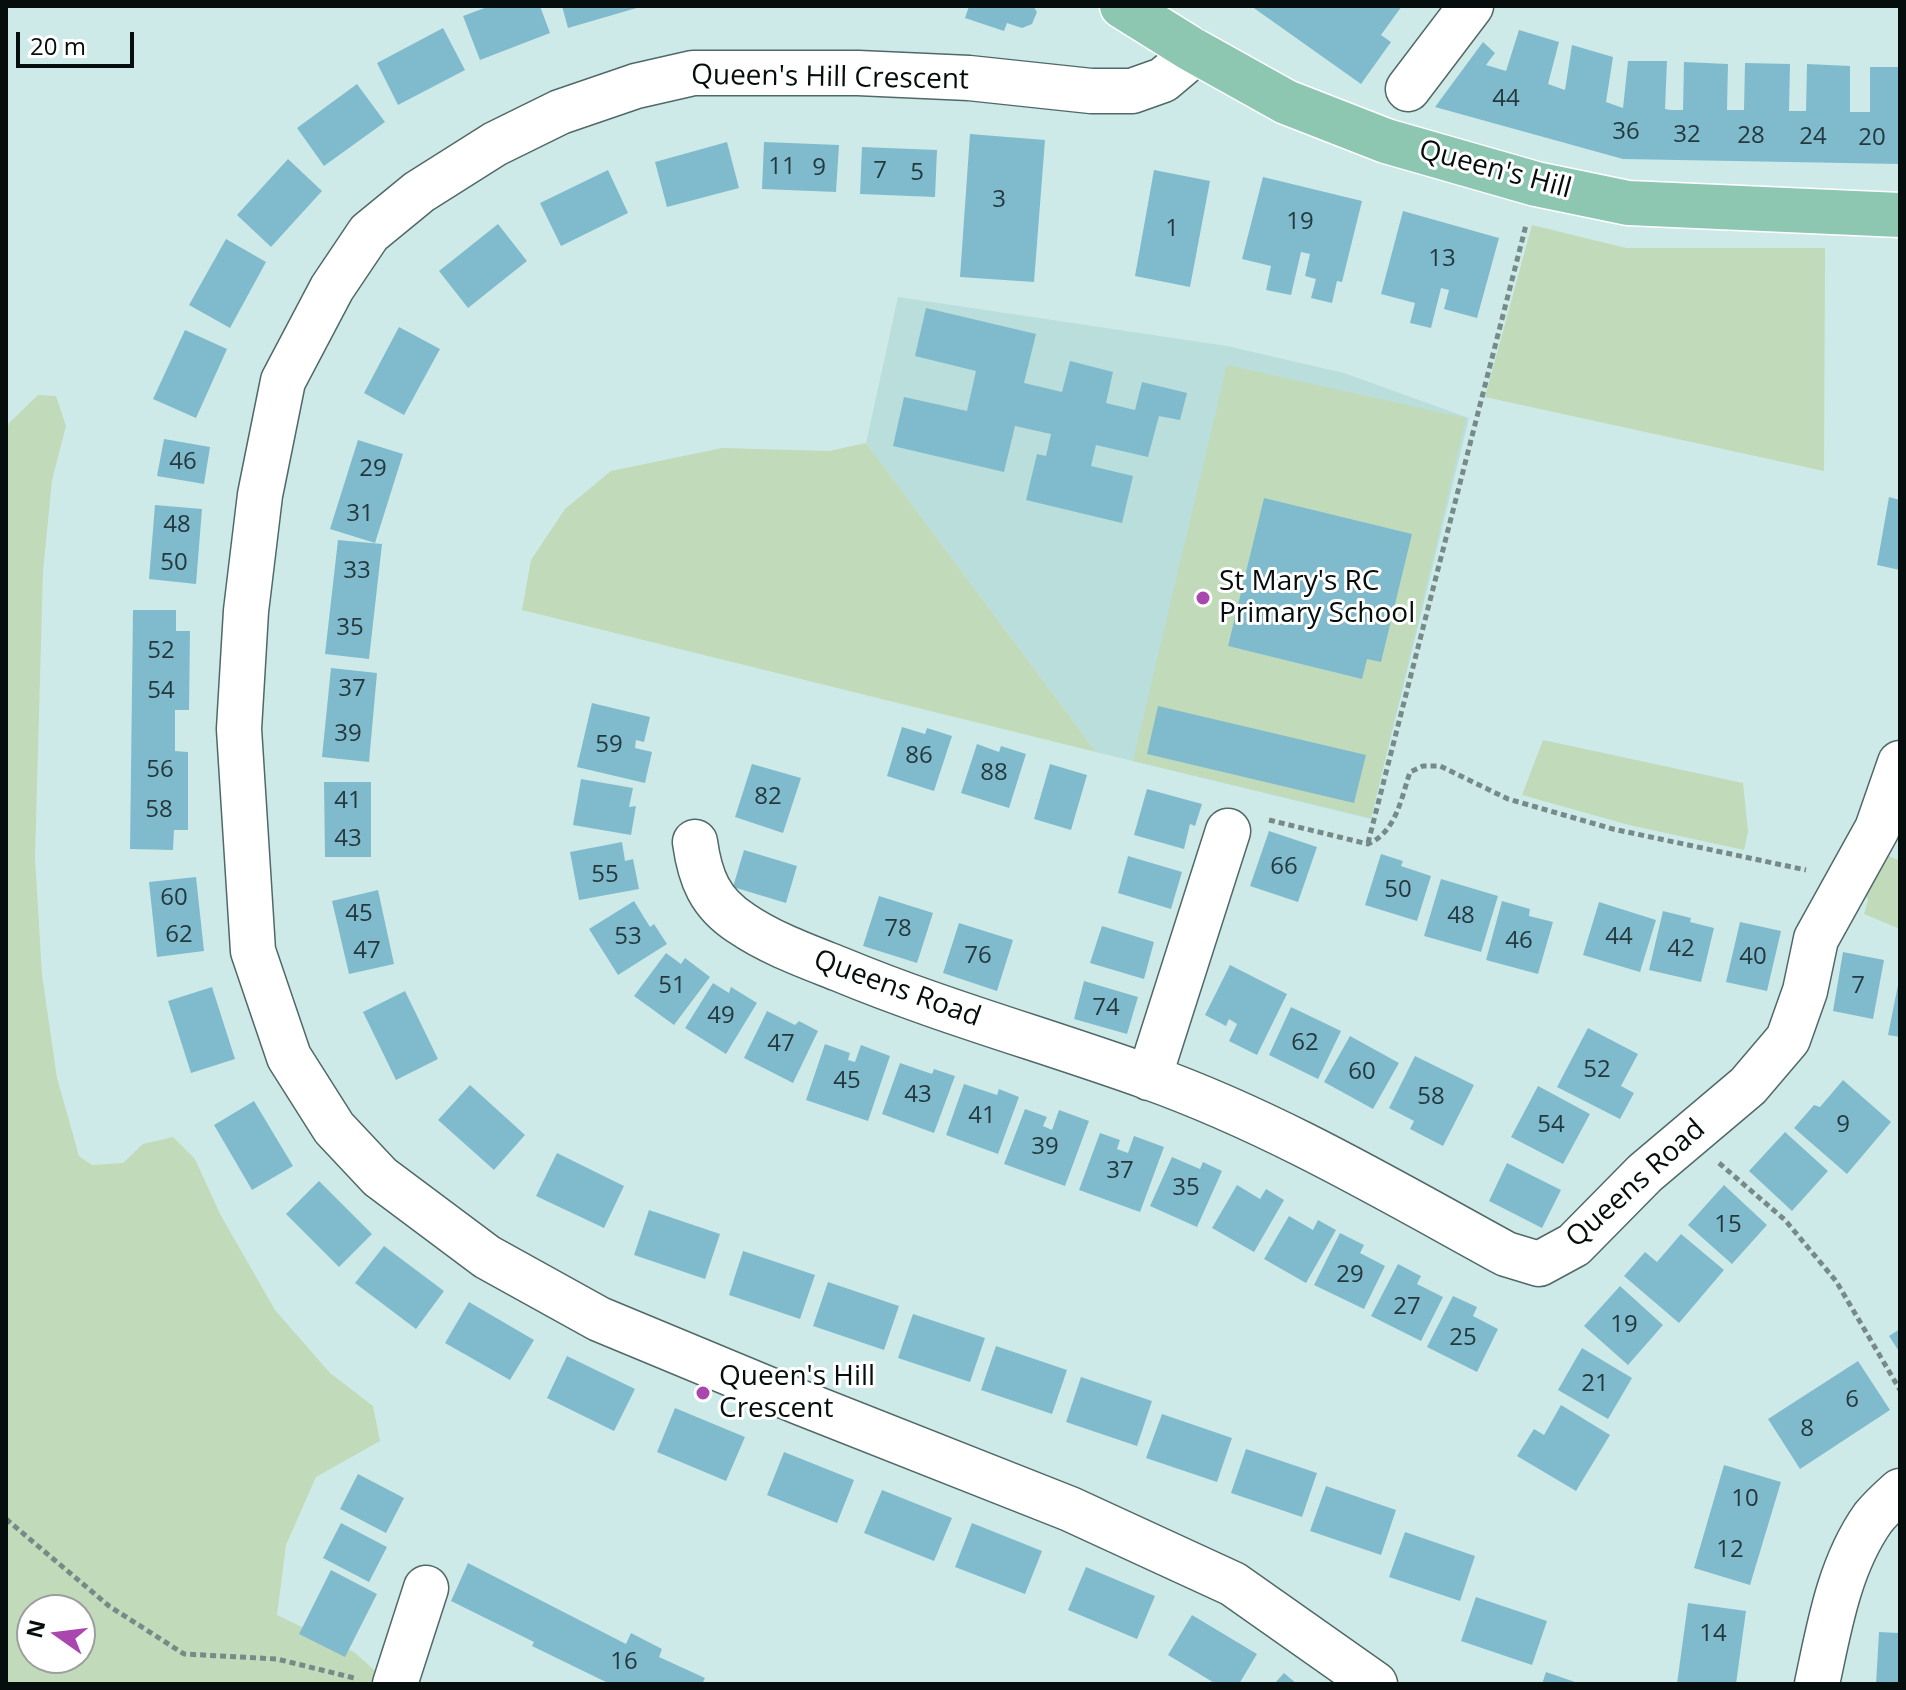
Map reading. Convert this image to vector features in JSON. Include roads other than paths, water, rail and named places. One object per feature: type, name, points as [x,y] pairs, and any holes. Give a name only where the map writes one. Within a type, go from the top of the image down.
[{"type":"main road","name":"Queen's Hill","points":[[1122,6],[1286,102],[1386,141],[1536,184],[1628,203],[1900,215]]},
{"type":"street","points":[[1408,89],[1471,6]]},
{"type":"street","name":"Queen's Hill Crescent","points":[[1191,49],[1182,64],[1163,80],[1132,91],[1091,91],[969,78],[858,73],[693,73],[636,86],[560,112],[495,144],[419,192],[369,233],[332,288],[283,381],[260,495],[246,611],[239,729],[253,951],[289,1057],[334,1128],[380,1177],[487,1257],[599,1319],[1070,1509],[1233,1584],[1375,1684]]},
{"type":"street","name":"Queens Road","points":[[695,842],[699,872],[718,904],[741,923],[787,948],[873,983],[1149,1078],[1245,1115],[1506,1254],[1539,1264],[1574,1245],[1645,1173],[1748,1086],[1788,1039],[1805,991],[1816,939],[1877,829],[1900,763]]},
{"type":"street","points":[[1149,1078],[1228,831]]},
{"type":"street","points":[[1817,1684],[1832,1612],[1851,1557],[1874,1517],[1900,1491]]},
{"type":"street","points":[[380,1683],[426,1588]]},
{"type":"place","name":"St Mary's RC Primary School","points":[[1203,598]]},
{"type":"place","name":"Queen's Hill Crescent","points":[[703,1393]]}]
